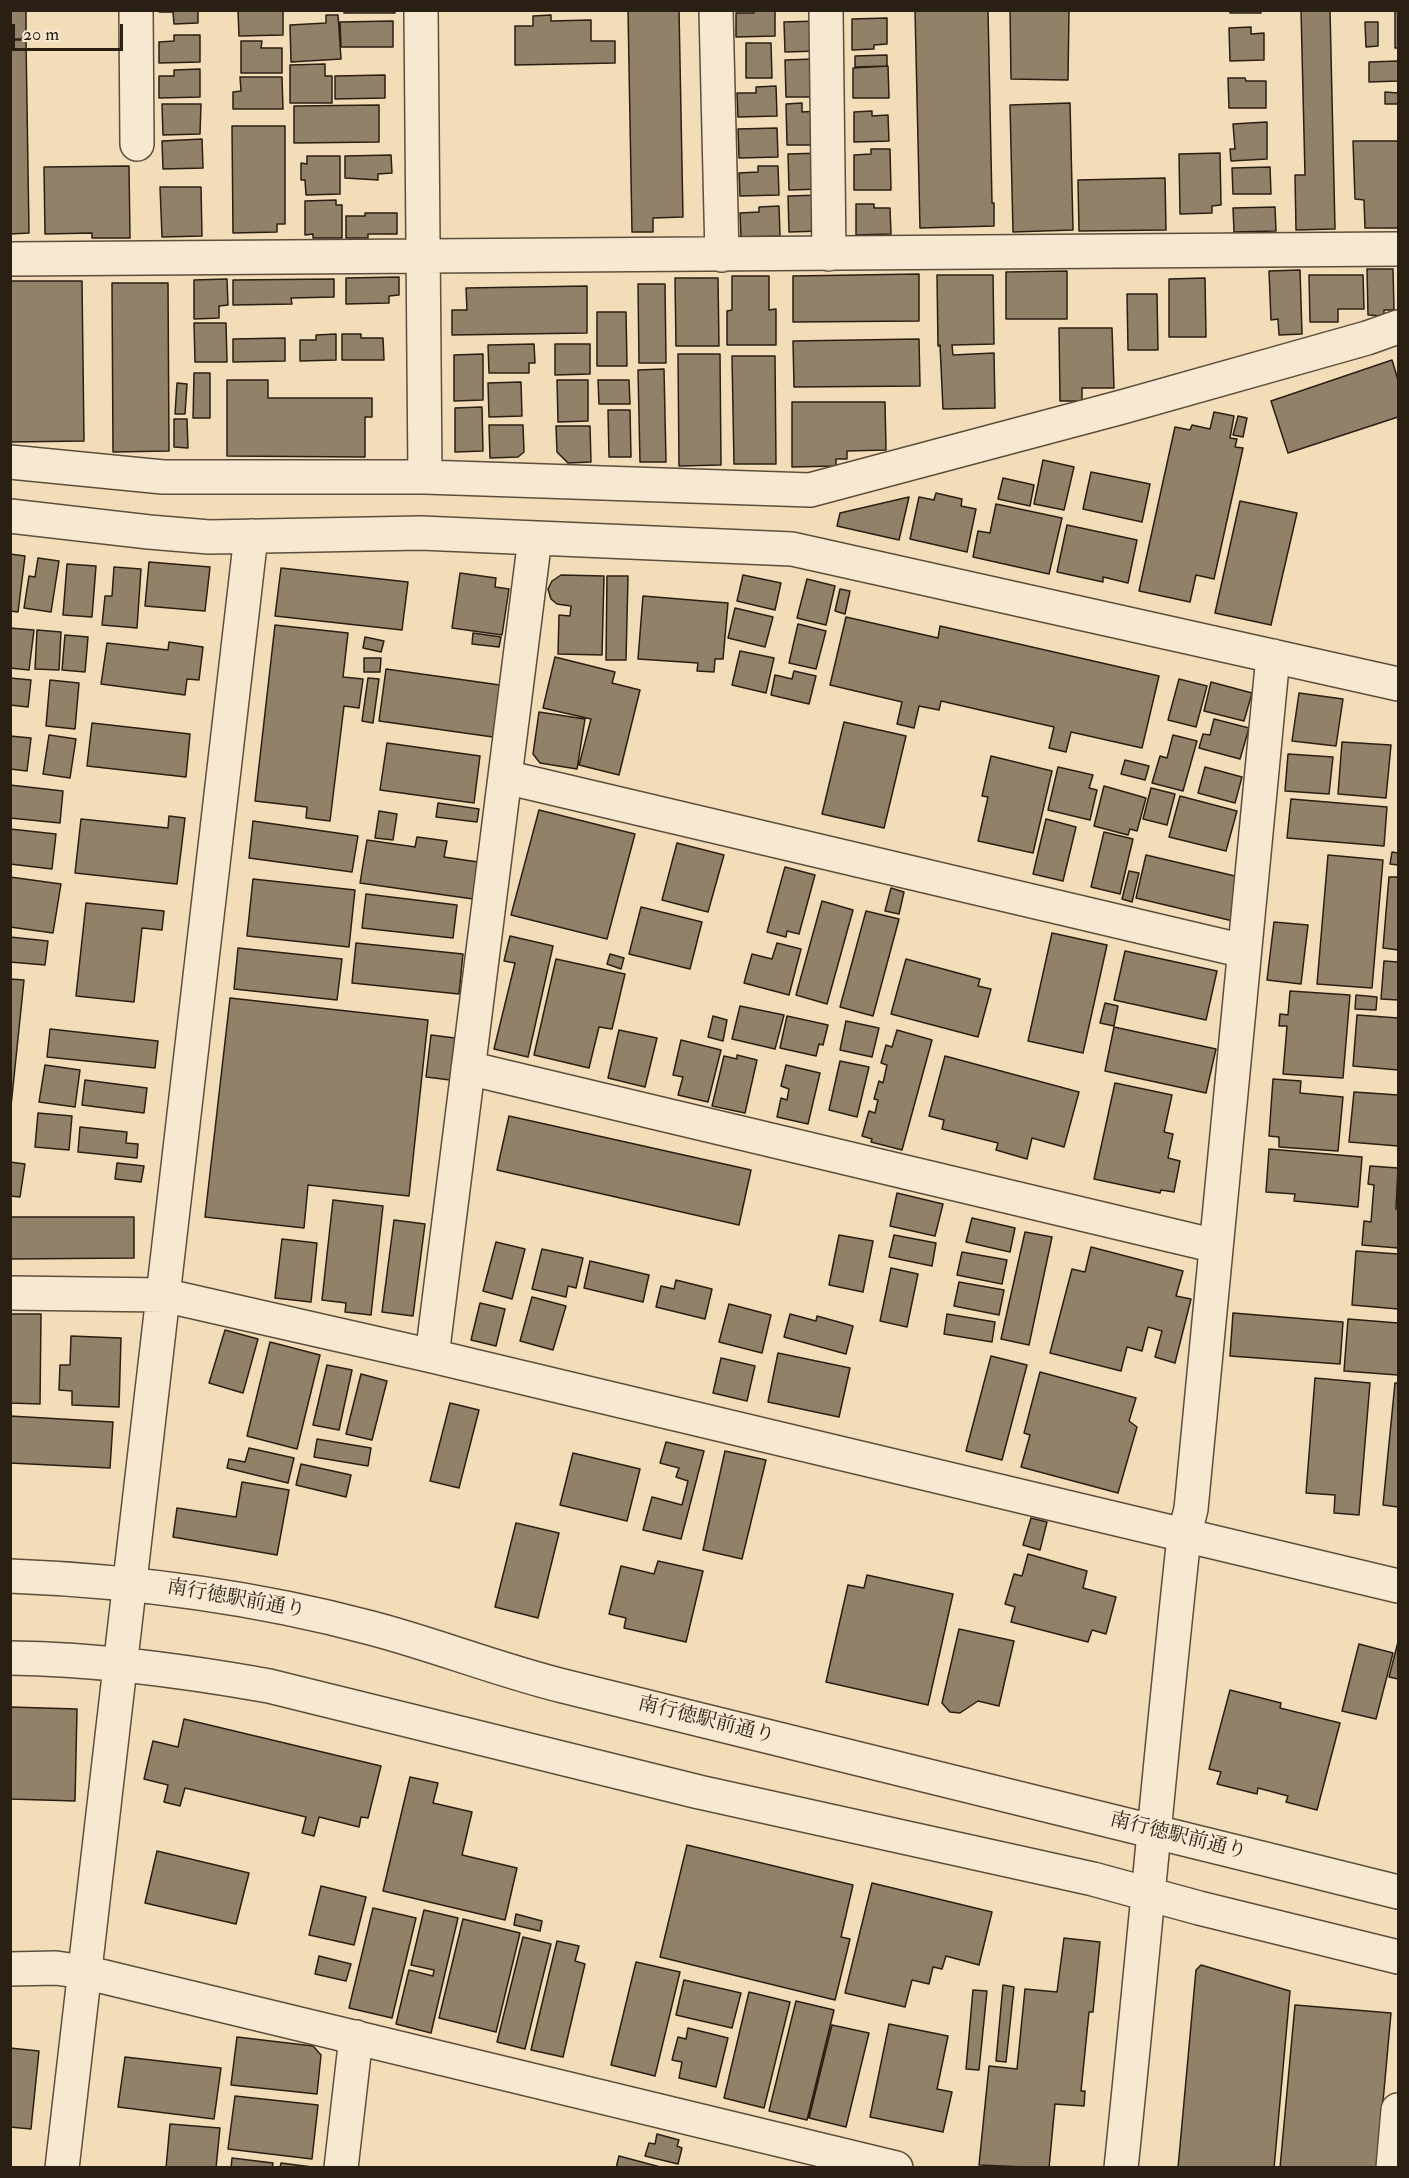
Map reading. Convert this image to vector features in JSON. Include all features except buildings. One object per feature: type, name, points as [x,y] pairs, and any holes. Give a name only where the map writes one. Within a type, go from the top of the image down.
[{"type":"street","points":[[136,10],[137,144]]},
{"type":"street","points":[[421,10],[425,477]]},
{"type":"street","points":[[716,10],[722,255]]},
{"type":"street","points":[[826,10],[829,254]]},
{"type":"street","points":[[10,259],[423,258],[1398,249]]},
{"type":"street","points":[[10,462],[163,477],[425,477],[810,490],[1122,407],[1398,327]]},
{"type":"street","points":[[10,516],[209,537],[421,533],[792,549],[1398,684]]},
{"type":"street","points":[[62,2168],[251,536]]},
{"type":"street","points":[[432,1356],[535,538]]},
{"type":"street","points":[[1121,2168],[1184,1537],[1191,1509],[1273,656]]},
{"type":"street","points":[[505,777],[1244,951]]},
{"type":"street","points":[[468,1068],[1216,1246]]},
{"type":"street","points":[[10,1293],[163,1295],[432,1356],[1398,1587]]},
{"type":"street","name":"南行徳駅前通り","points":[[10,1576],[129,1583],[225,1595],[328,1616],[528,1678],[1398,1892]]},
{"type":"street","points":[[10,1658],[120,1664],[197,1673],[269,1686],[688,1789],[1093,1879],[1398,1957]]},
{"type":"street","points":[[10,1969],[56,1968],[84,1972],[896,2168]]},
{"type":"street","points":[[341,2168],[356,2037]]},
{"type":"street","points":[[1393,2168],[1398,2110]]}]
